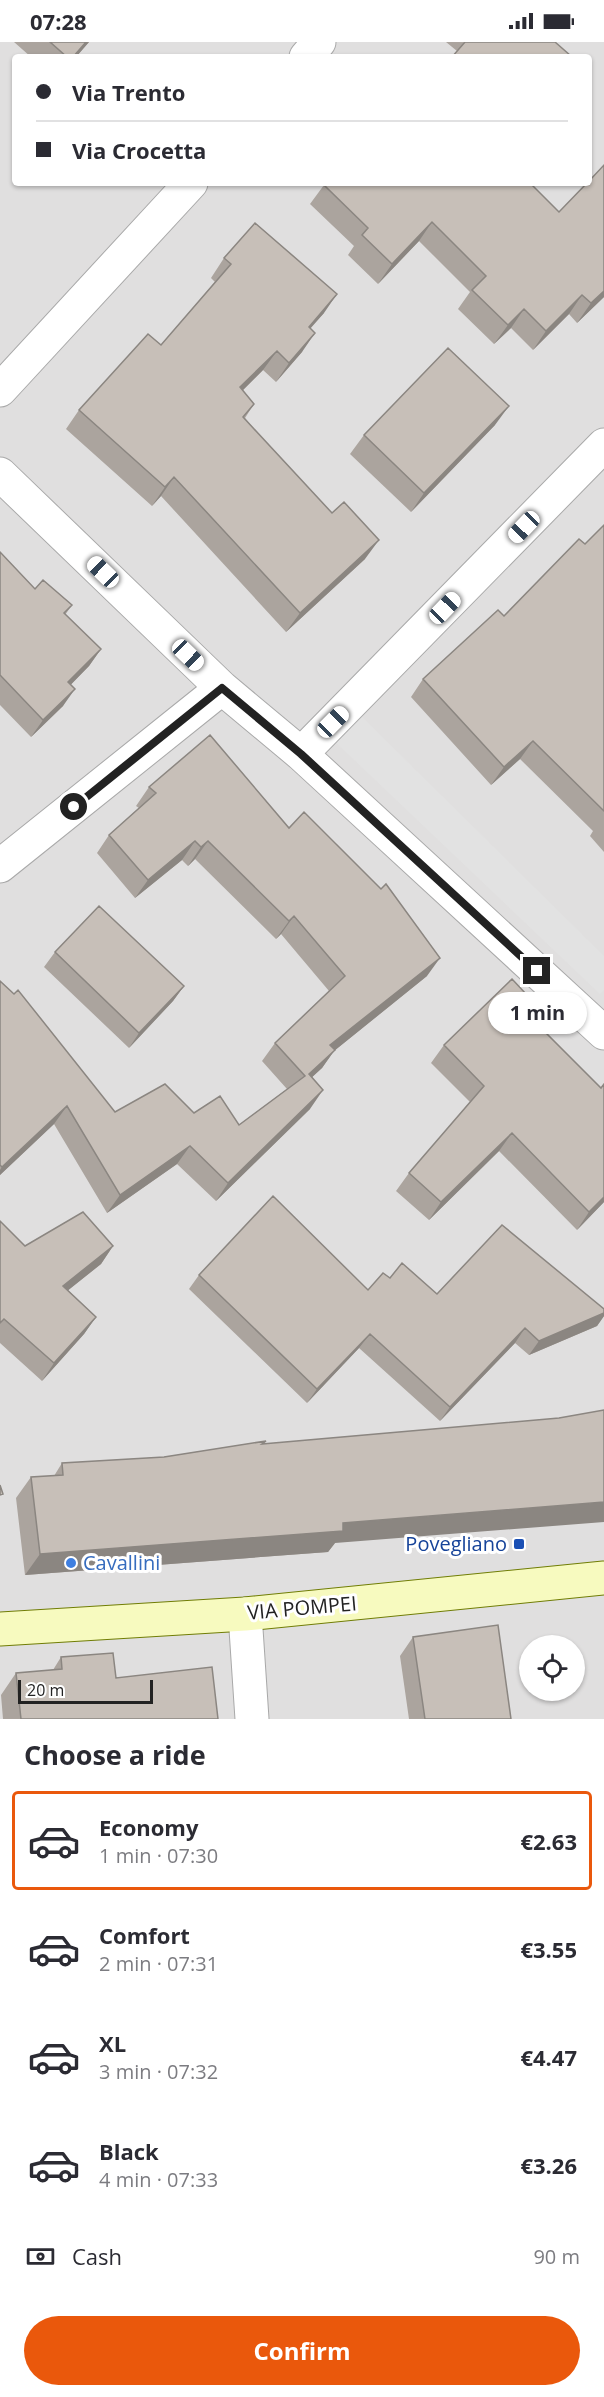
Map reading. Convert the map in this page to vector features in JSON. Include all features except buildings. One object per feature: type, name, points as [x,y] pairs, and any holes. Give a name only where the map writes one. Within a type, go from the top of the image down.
[{"type":"street","points":[[309,54],[319,42]]},
{"type":"street","points":[[0,390],[188,186]]},
{"type":"street","points":[[301,754],[604,445]]},
{"type":"street","points":[[0,474],[222,688],[301,754],[604,1033]]},
{"type":"street","points":[[0,866],[222,688]]},
{"type":"street","name":"VIA POMPEI","points":[[4,1622],[245,1614],[604,1578]]},
{"type":"street","points":[[245,1614],[252,1719]]},
{"type":"shaded area","points":[[0,42],[604,42],[604,1719],[0,1719]]},
{"type":"shaded area","points":[[353,708],[604,956],[604,990],[600,994],[327,734]]},
{"type":"place","name":"Povegliano","points":[[519,1544]]},
{"type":"place","name":"Cavallini","points":[[71,1563]]},
{"type":"route","points":[[74,807],[222,688],[301,754],[537,971]]}]
